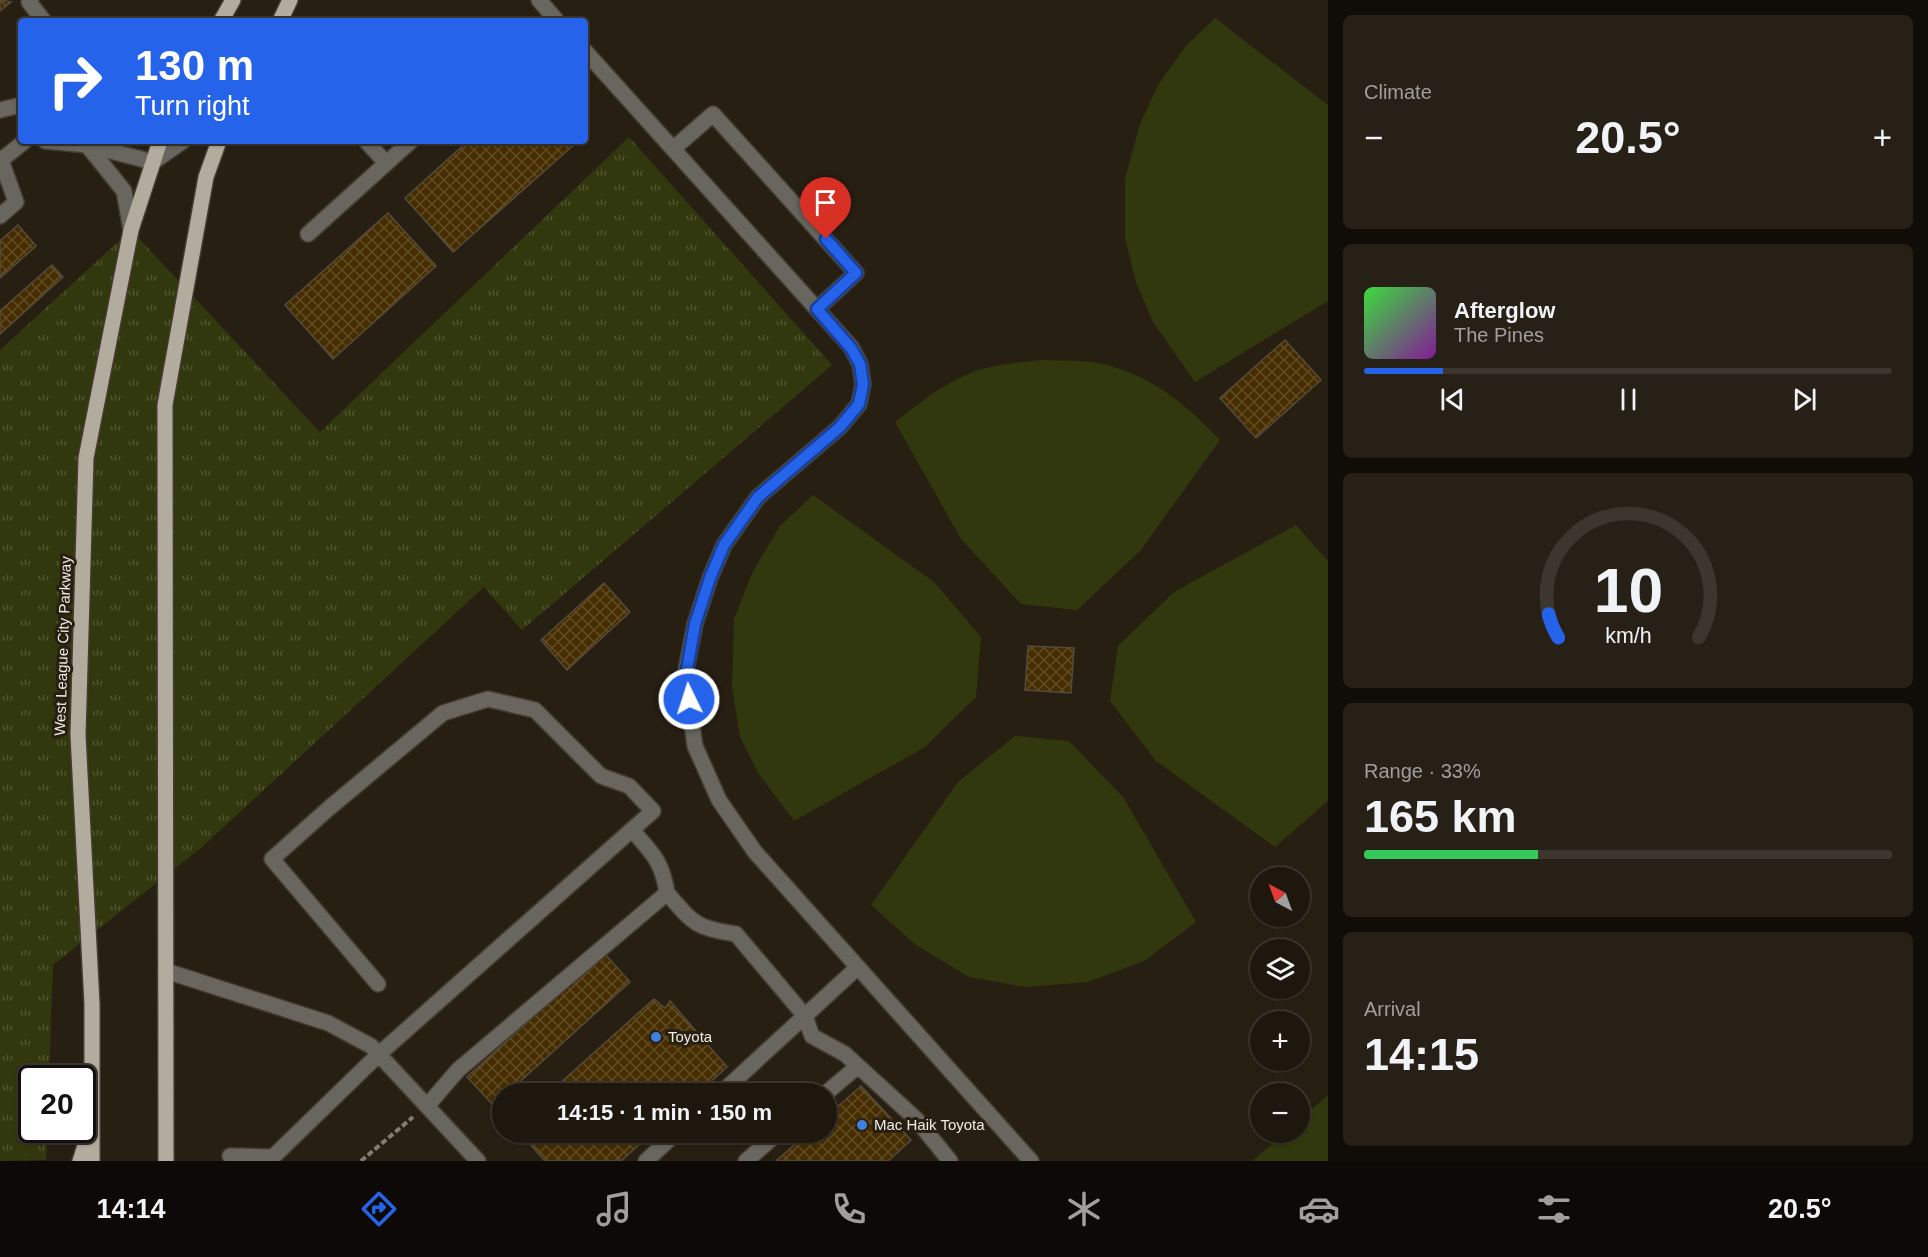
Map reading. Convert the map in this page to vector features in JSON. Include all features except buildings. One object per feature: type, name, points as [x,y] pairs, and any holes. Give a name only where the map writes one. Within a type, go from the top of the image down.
[{"type":"main road","points":[[223,18],[233,0]]},
{"type":"main road","points":[[281,18],[290,0]]},
{"type":"main road","name":"West League City Parkway","points":[[92,1065],[92,1004],[78,735],[86,458],[131,230],[159,144]]},
{"type":"main road","points":[[166,1161],[165,405],[206,177],[218,144]]},
{"type":"main road","points":[[80,1161],[86,1143]]},
{"type":"main road","name":"West League City Parkway","points":[[92,1143],[92,1161]]},
{"type":"street","points":[[32,0],[29,2],[42,18]]},
{"type":"street","points":[[539,0],[549,18]]},
{"type":"street","points":[[588,54],[817,309],[851,348],[860,364],[863,384],[859,404],[840,427],[758,497],[724,545],[695,624],[686,675],[695,746],[719,800],[755,852],[1031,1161]]},
{"type":"street","points":[[0,110],[18,106]]},
{"type":"street","points":[[674,149],[713,114],[841,256],[856,273],[817,309]]},
{"type":"street","points":[[0,216],[16,202],[0,160],[21,144]]},
{"type":"street","points":[[76,144],[153,162],[179,144]]},
{"type":"street","points":[[369,144],[386,164]]},
{"type":"street","points":[[309,234],[408,144]]},
{"type":"street","points":[[87,145],[124,191],[131,230]]},
{"type":"street","points":[[230,1156],[273,1156],[378,1054],[653,811],[629,786],[601,776],[535,710],[488,699],[443,712],[272,859],[378,984]]},
{"type":"street","points":[[632,830],[658,859],[664,873],[667,893],[692,922],[713,931],[736,934],[805,1016],[812,1036],[845,1054],[858,1065],[915,1119],[950,1161]]},
{"type":"street","points":[[427,1106],[458,1070],[667,893]]},
{"type":"street","points":[[732,1083],[858,967]]},
{"type":"street","points":[[166,971],[328,1023],[371,1046],[478,1161]]},
{"type":"street","points":[[837,1083],[858,1065]]},
{"type":"street","points":[[646,1161],[665,1143]]},
{"type":"street","points":[[746,1161],[767,1143]]},
{"type":"path","points":[[361,1161],[427,1106]]},
{"type":"green space","points":[[1215,18],[1328,105],[1328,301],[1195,382],[1153,322],[1136,282],[1125,239],[1125,179],[1140,124],[1158,85],[1185,47]]},
{"type":"green space","points":[[629,137],[832,365],[522,630],[484,587],[202,847],[53,965],[49,1065],[18,1065],[18,1143],[47,1143],[46,1160],[0,1161],[0,350],[131,230],[320,432]]},
{"type":"green space","points":[[1041,360],[1097,363],[1130,373],[1172,396],[1220,440],[1140,551],[1077,610],[1021,604],[961,539],[895,422],[954,380],[992,367]]},
{"type":"green space","points":[[813,495],[934,582],[981,637],[976,697],[925,747],[794,821],[759,774],[740,737],[732,687],[734,619],[753,571],[780,526]]},
{"type":"green space","points":[[1296,525],[1328,561],[1328,801],[1275,847],[1156,761],[1110,701],[1118,646],[1174,592]]},
{"type":"green space","points":[[1015,736],[1069,741],[1123,797],[1196,922],[1144,961],[1088,982],[1025,987],[969,977],[916,945],[871,905],[958,782]]},
{"type":"green space","points":[[1328,1095],[1328,1161],[1252,1161],[1273,1143],[1310,1143],[1310,1111]]},
{"type":"place","name":"Toyota","points":[[656,1037]]},
{"type":"place","name":"Mac Haik Toyota","points":[[862,1125]]},
{"type":"route","points":[[689,699],[686,675],[695,624],[724,545],[758,497],[796,462],[840,427],[859,404],[863,384],[860,364],[851,348],[817,309],[856,273],[826,239]]}]
